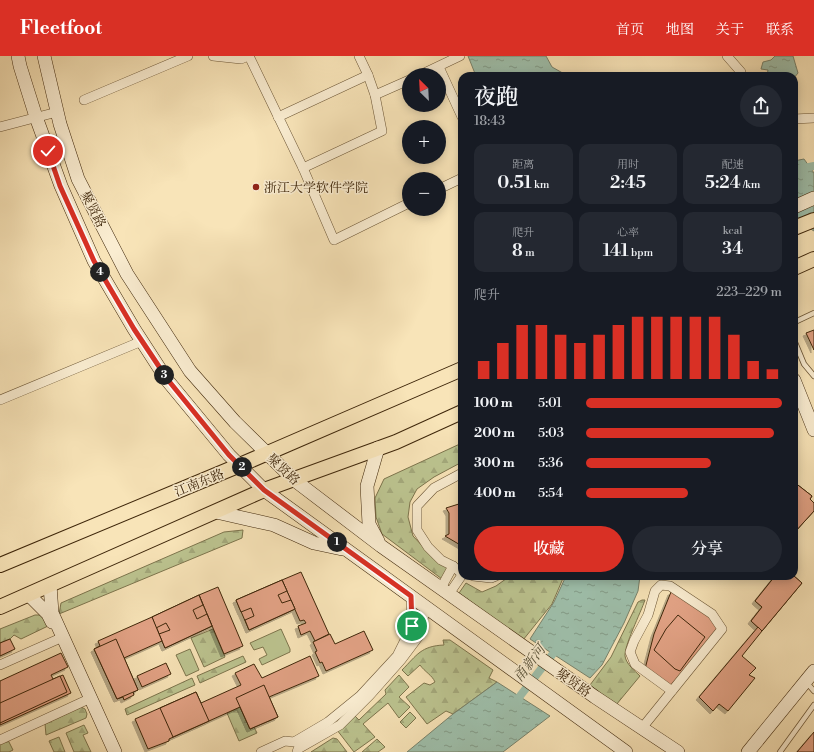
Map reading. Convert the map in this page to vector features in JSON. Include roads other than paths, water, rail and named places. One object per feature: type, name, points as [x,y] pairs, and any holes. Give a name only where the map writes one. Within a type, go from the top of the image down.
[{"type":"main road","name":"聚贤路","points":[[18,56],[36,117],[60,186],[94,261],[142,341],[168,380],[229,455],[264,490],[626,752]]},
{"type":"main road","name":"聚贤路","points":[[44,56],[60,124],[78,179],[127,274],[190,371],[234,422],[293,479],[381,546],[678,752]]},
{"type":"main road","points":[[798,205],[814,198]]},
{"type":"main road","points":[[798,226],[814,220]]},
{"type":"main road","points":[[798,266],[814,259]]},
{"type":"main road","name":"江南东路","points":[[0,564],[240,465],[458,371]]},
{"type":"main road","points":[[798,390],[814,430]]},
{"type":"main road","points":[[0,607],[264,490],[396,442],[458,414]]},
{"type":"main road","points":[[378,448],[367,486],[369,524],[381,546]]},
{"type":"main road","points":[[216,512],[274,525],[314,543],[348,550]]},
{"type":"main road","points":[[50,585],[52,613],[111,752]]},
{"type":"main road","points":[[29,594],[48,614],[62,638]]},
{"type":"main road","points":[[748,752],[810,686],[814,671]]},
{"type":"main road","points":[[89,699],[115,752]]},
{"type":"street","points":[[84,100],[188,56]]},
{"type":"street","points":[[212,56],[241,59],[249,56],[303,168],[334,240],[402,206]]},
{"type":"street","points":[[303,168],[382,131],[375,95],[359,56]]},
{"type":"street","points":[[458,108],[439,67],[460,56]]},
{"type":"street","points":[[728,56],[741,72]]},
{"type":"street","points":[[278,117],[368,75]]},
{"type":"street","points":[[375,95],[402,83]]},
{"type":"street","points":[[0,127],[57,112]]},
{"type":"street","points":[[798,119],[814,118]]},
{"type":"street","points":[[446,186],[458,180]]},
{"type":"street","points":[[0,400],[142,341]]},
{"type":"street","points":[[458,476],[434,488],[417,506],[417,530],[428,547],[441,560],[458,570]]},
{"type":"street","points":[[445,591],[453,566]]},
{"type":"street","points":[[445,591],[458,578]]},
{"type":"street","points":[[642,728],[672,691],[722,629],[712,614],[670,586],[661,585],[655,591],[648,615],[634,641],[630,652],[635,664],[672,691]]},
{"type":"street","points":[[261,752],[285,741],[294,742],[328,722],[360,696],[397,656],[412,626],[411,596]]},
{"type":"street","points":[[297,752],[298,749],[340,725],[370,695],[401,660],[419,636],[430,609]]},
{"type":"street","points":[[0,665],[62,638]]},
{"type":"street","points":[[0,740],[89,699]]},
{"type":"lane","points":[[798,321],[814,313]]},
{"type":"lane","points":[[798,350],[804,364],[814,376]]},
{"type":"lane","points":[[780,752],[814,705]]},
{"type":"water","points":[[468,56],[546,56],[552,67],[561,72],[474,72]]},
{"type":"water","points":[[775,56],[793,56],[798,72],[768,72],[768,70],[761,69],[763,62],[771,60]]},
{"type":"water","points":[[804,159],[814,173],[814,231],[798,221],[798,160]]},
{"type":"water","points":[[564,580],[639,580],[638,591],[624,623],[602,665],[590,678],[530,639],[554,602]]},
{"type":"water","points":[[497,682],[550,716],[503,752],[407,752],[453,714]]},
{"type":"waterway","points":[[798,169],[814,166]]},
{"type":"waterway","name":"甬新河","points":[[513,705],[559,646]]},
{"type":"place","name":"浙江大学软件学院","points":[[256,187]]}]
